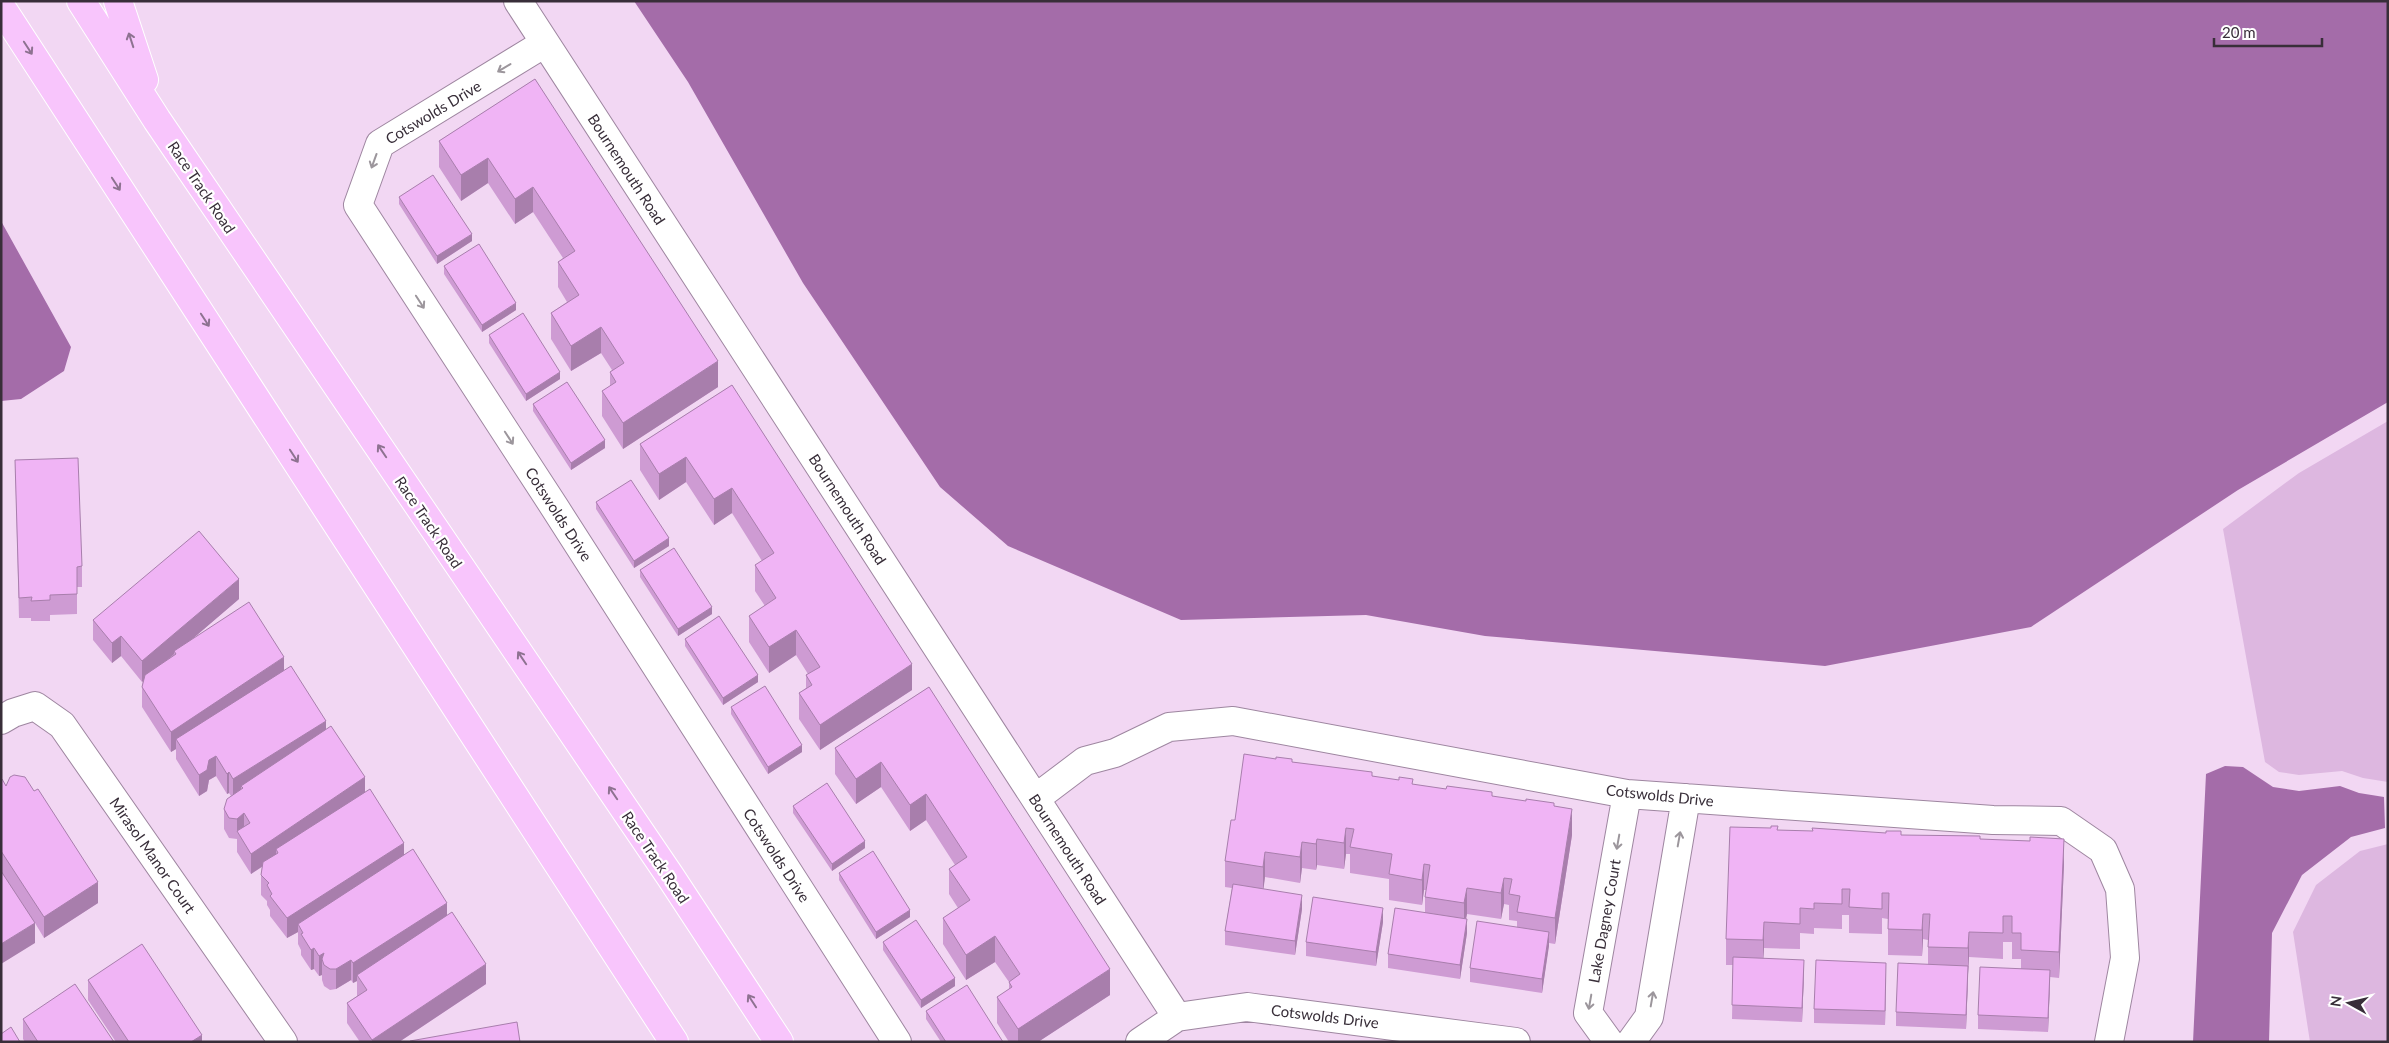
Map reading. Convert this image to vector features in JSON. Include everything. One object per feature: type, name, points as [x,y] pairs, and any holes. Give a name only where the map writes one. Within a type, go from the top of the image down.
[{"type":"main road","name":"Race Track Road","points":[[81,1],[157,120],[670,876],[778,1042]]},
{"type":"main road","points":[[118,1],[157,120]]},
{"type":"main road","points":[[1,7],[674,1042]]},
{"type":"street","name":"Bournemouth Road","points":[[518,1],[1177,1017]]},
{"type":"street","name":"Cotswolds Drive","points":[[545,43],[380,144],[358,205],[555,508],[897,1042]]},
{"type":"street","name":"Mirasol Manor Court","points":[[1,720],[13,713],[35,706],[62,725],[283,1042]]},
{"type":"street","name":"Cotswolds Drive","points":[[1036,798],[1085,761],[1115,753],[1170,727],[1233,721],[1627,794],[1994,820],[2061,821],[2103,850],[2120,889],[2125,958],[2109,1042]]},
{"type":"street","name":"Lake Dagney Court","points":[[1609,1042],[1588,1013],[1627,794]]},
{"type":"street","points":[[1631,1042],[1649,1017],[1686,798]]},
{"type":"street","name":"Cotswolds Drive","points":[[1140,1042],[1177,1017],[1247,1007],[1516,1042]]},
{"type":"shaded area","points":[[634,1],[2388,1],[2388,402],[2238,490],[2031,627],[1825,666],[1485,636],[1366,615],[1181,620],[1008,546],[940,487],[803,283],[688,82]]},
{"type":"shaded area","points":[[1,221],[71,347],[64,371],[21,399],[1,401]]},
{"type":"shaded area","points":[[2388,421],[2388,782],[2363,778],[2342,771],[2299,775],[2279,772],[2265,762],[2223,529],[2299,473]]},
{"type":"shaded area","points":[[2225,766],[2243,767],[2273,787],[2299,791],[2340,786],[2359,793],[2384,797],[2385,828],[2351,837],[2302,875],[2272,933],[2269,1042],[2193,1042],[2206,774]]},
{"type":"shaded area","points":[[2388,844],[2388,1042],[2310,1042],[2293,932],[2316,885],[2360,851]]},
{"type":"building","points":[[535,79],[718,361],[623,423],[602,391],[616,382],[610,372],[624,363],[601,327],[571,346],[551,313],[579,295],[558,262],[575,251],[533,187],[515,199],[488,158],[461,175],[439,141]]},
{"type":"building","points":[[433,175],[472,234],[437,256],[399,197]]},
{"type":"building","points":[[479,244],[516,303],[482,325],[444,266]]},
{"type":"building","points":[[523,313],[560,372],[526,394],[489,335]]},
{"type":"building","points":[[567,382],[605,440],[571,463],[533,404]]},
{"type":"building","points":[[732,385],[912,664],[820,725],[799,693],[812,685],[806,675],[820,667],[796,630],[769,647],[749,616],[776,598],[755,565],[774,553],[732,488],[714,499],[686,457],[659,474],[640,444]]},
{"type":"building","points":[[78,458],[82,566],[77,567],[77,594],[50,595],[50,600],[31,601],[32,597],[19,598],[15,460]]},
{"type":"building","points":[[631,480],[669,538],[634,561],[596,502]]},
{"type":"building","points":[[199,531],[239,579],[142,661],[121,636],[112,643],[93,620]]},
{"type":"building","points":[[674,548],[712,607],[678,629],[640,570]]},
{"type":"building","points":[[249,602],[284,657],[171,732],[142,687],[145,675],[176,654],[174,651]]},
{"type":"building","points":[[719,616],[758,675],[723,698],[685,639]]},
{"type":"building","points":[[291,666],[326,721],[233,779],[229,772],[227,774],[216,756],[209,760],[207,770],[199,775],[176,739]]},
{"type":"building","points":[[765,686],[802,745],[768,767],[731,707]]},
{"type":"building","points":[[929,687],[1110,969],[1018,1029],[997,997],[1012,987],[1009,982],[1020,974],[995,936],[966,955],[943,918],[970,900],[949,869],[967,857],[926,794],[910,805],[881,762],[856,779],[835,748]]},
{"type":"building","points":[[331,726],[365,777],[251,854],[237,831],[250,823],[244,813],[237,819],[229,818],[224,809],[227,799],[243,788],[241,786]]},
{"type":"building","points":[[1244,754],[1276,759],[1276,757],[1292,759],[1292,762],[1372,772],[1372,776],[1399,780],[1399,777],[1413,779],[1412,784],[1446,789],[1447,786],[1492,792],[1492,796],[1554,803],[1554,806],[1572,809],[1555,918],[1517,912],[1520,896],[1509,894],[1512,879],[1504,878],[1501,893],[1467,888],[1464,903],[1425,897],[1430,865],[1424,864],[1422,880],[1389,874],[1392,854],[1350,847],[1354,829],[1346,828],[1344,843],[1317,839],[1316,844],[1302,842],[1300,857],[1265,852],[1263,867],[1225,861],[1231,820],[1235,820]]},
{"type":"building","points":[[14,775],[25,777],[34,791],[38,789],[98,882],[44,917],[1,851],[1,779],[6,786],[10,777]]},
{"type":"building","points":[[827,783],[865,841],[832,864],[793,806]]},
{"type":"building","points":[[370,789],[404,843],[287,918],[270,896],[272,894],[267,885],[269,883],[261,875],[263,862],[278,853],[276,849]]},
{"type":"building","points":[[1771,826],[1778,826],[1777,830],[1813,831],[1812,828],[1886,833],[1886,831],[1901,831],[1901,835],[1980,836],[1980,839],[2030,841],[2030,837],[2064,839],[2059,952],[2021,950],[2021,933],[2012,933],[2012,916],[2003,916],[2003,933],[1969,932],[1968,948],[1928,947],[1930,914],[1923,914],[1922,930],[1888,929],[1889,893],[1882,893],[1882,909],[1849,907],[1850,889],[1842,889],[1842,904],[1814,903],[1814,909],[1800,908],[1800,924],[1764,922],[1763,940],[1726,939],[1730,827],[1771,828]]},
{"type":"building","points":[[413,849],[447,903],[353,963],[351,960],[336,969],[330,969],[324,965],[322,959],[324,953],[319,956],[314,948],[311,950],[301,934],[303,933],[298,924]]},
{"type":"building","points":[[873,851],[910,910],[876,932],[839,873]]},
{"type":"building","points":[[1,871],[35,923],[1,944]]},
{"type":"building","points":[[1233,884],[1302,895],[1295,941],[1225,931]]},
{"type":"building","points":[[1313,897],[1383,908],[1376,952],[1306,942]]},
{"type":"building","points":[[1395,908],[1467,919],[1460,965],[1388,954]]},
{"type":"building","points":[[452,912],[486,964],[372,1040],[347,1003],[367,990],[357,975]]},
{"type":"building","points":[[916,920],[955,978],[921,1000],[883,942]]},
{"type":"building","points":[[1477,921],[1549,932],[1542,979],[1470,968]]},
{"type":"building","points":[[142,944],[202,1035],[191,1042],[129,1042],[88,980]]},
{"type":"building","points":[[1733,957],[1804,960],[1802,1008],[1732,1005]]},
{"type":"building","points":[[1816,960],[1886,963],[1885,1011],[1814,1009]]},
{"type":"building","points":[[1898,963],[1968,966],[1966,1015],[1896,1012]]},
{"type":"building","points":[[1980,967],[2050,970],[2048,1018],[1978,1015]]},
{"type":"building","points":[[75,984],[114,1042],[38,1042],[23,1019]]},
{"type":"building","points":[[967,985],[1003,1042],[946,1042],[926,1011]]},
{"type":"building","points":[[517,1022],[520,1042],[410,1042],[410,1041]]},
{"type":"building","points":[[11,1027],[20,1042],[1,1042],[1,1034]]}]
